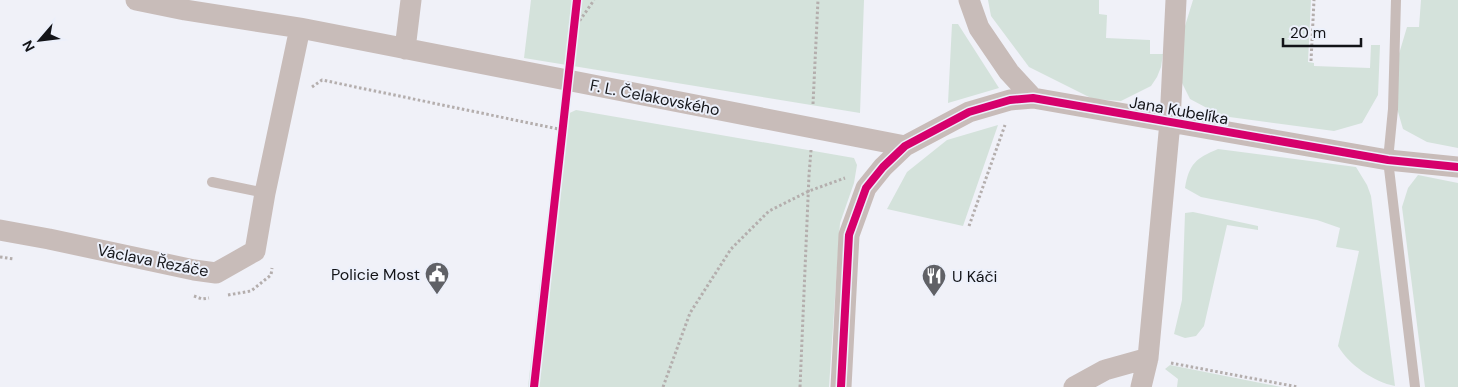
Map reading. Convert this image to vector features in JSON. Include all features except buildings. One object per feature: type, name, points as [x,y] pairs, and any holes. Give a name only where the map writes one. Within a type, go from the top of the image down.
[{"type":"street","name":"F. L. Čelakovského","points":[[136,0],[185,10],[300,28],[905,146]]},
{"type":"street","points":[[405,49],[411,0]]},
{"type":"street","points":[[969,0],[979,28],[1009,72],[1033,98]]},
{"type":"street","points":[[1141,387],[1148,358],[1170,122],[1176,0]]},
{"type":"street","name":"Václava Řezáče","points":[[0,230],[216,273],[255,251],[300,28]]},
{"type":"street","name":"Jana Kubelíka","points":[[841,387],[849,235],[866,188],[883,167],[905,146],[969,112],[1010,100],[1033,98],[1388,160],[1458,167]]},
{"type":"street","points":[[1074,387],[1105,370],[1148,358]]},
{"type":"lane","points":[[1396,0],[1393,110],[1388,160],[1415,387]]},
{"type":"lane","points":[[212,182],[266,193]]},
{"type":"path","points":[[574,29],[594,0]]},
{"type":"path","points":[[800,387],[818,0]]},
{"type":"path","points":[[1311,61],[1314,0]]},
{"type":"path","points":[[573,38],[576,10]]},
{"type":"path","points":[[562,139],[564,120]]},
{"type":"path","points":[[969,226],[1007,120]]},
{"type":"path","points":[[663,387],[690,313],[731,249],[769,210],[809,191],[852,175]]},
{"type":"path","points":[[1148,358],[1298,387]]},
{"type":"shaded area","points":[[531,0],[864,0],[860,113],[524,58]]},
{"type":"shaded area","points":[[988,0],[1099,0],[1099,14],[1107,15],[1106,38],[1150,40],[1150,54],[1163,54],[1157,77],[1151,86],[1121,101],[1093,99],[1029,67],[991,16]]},
{"type":"shaded area","points":[[1193,0],[1311,0],[1308,62],[1314,63],[1314,66],[1370,68],[1371,45],[1380,45],[1378,95],[1362,123],[1334,131],[1222,116],[1190,99],[1180,79],[1181,39]]},
{"type":"shaded area","points":[[1421,0],[1458,0],[1458,148],[1427,142],[1403,129],[1394,98],[1396,64],[1407,27],[1419,27]]},
{"type":"shaded area","points":[[952,24],[958,24],[999,88],[948,103]]},
{"type":"shaded area","points":[[576,110],[854,158],[857,165],[854,183],[840,223],[829,387],[528,387],[559,118]]},
{"type":"shaded area","points":[[998,125],[963,226],[887,209],[907,172],[947,140]]},
{"type":"shaded area","points":[[1218,149],[1356,167],[1367,185],[1371,196],[1395,386],[1379,381],[1363,372],[1349,360],[1338,346],[1359,251],[1336,247],[1340,228],[1317,220],[1201,197],[1185,188],[1191,167],[1199,159]]},
{"type":"shaded area","points":[[1418,175],[1458,183],[1458,387],[1425,387],[1402,207],[1408,188]]},
{"type":"shaded area","points":[[1193,212],[1258,226],[1258,230],[1227,225],[1204,326],[1196,336],[1185,338],[1174,334],[1182,300],[1185,213]]},
{"type":"shaded area","points":[[1170,365],[1281,387],[1177,387],[1178,379],[1165,369]]},
{"type":"cycle path","points":[[534,387],[577,0]]},
{"type":"cycle path","points":[[841,387],[849,235],[866,188],[883,167],[905,146],[969,112],[1010,100],[1033,98],[1388,160],[1458,167]]},
{"type":"place","name":"Policie Most","points":[[437,295]]},
{"type":"place","name":"U Káči","points":[[934,297]]}]
